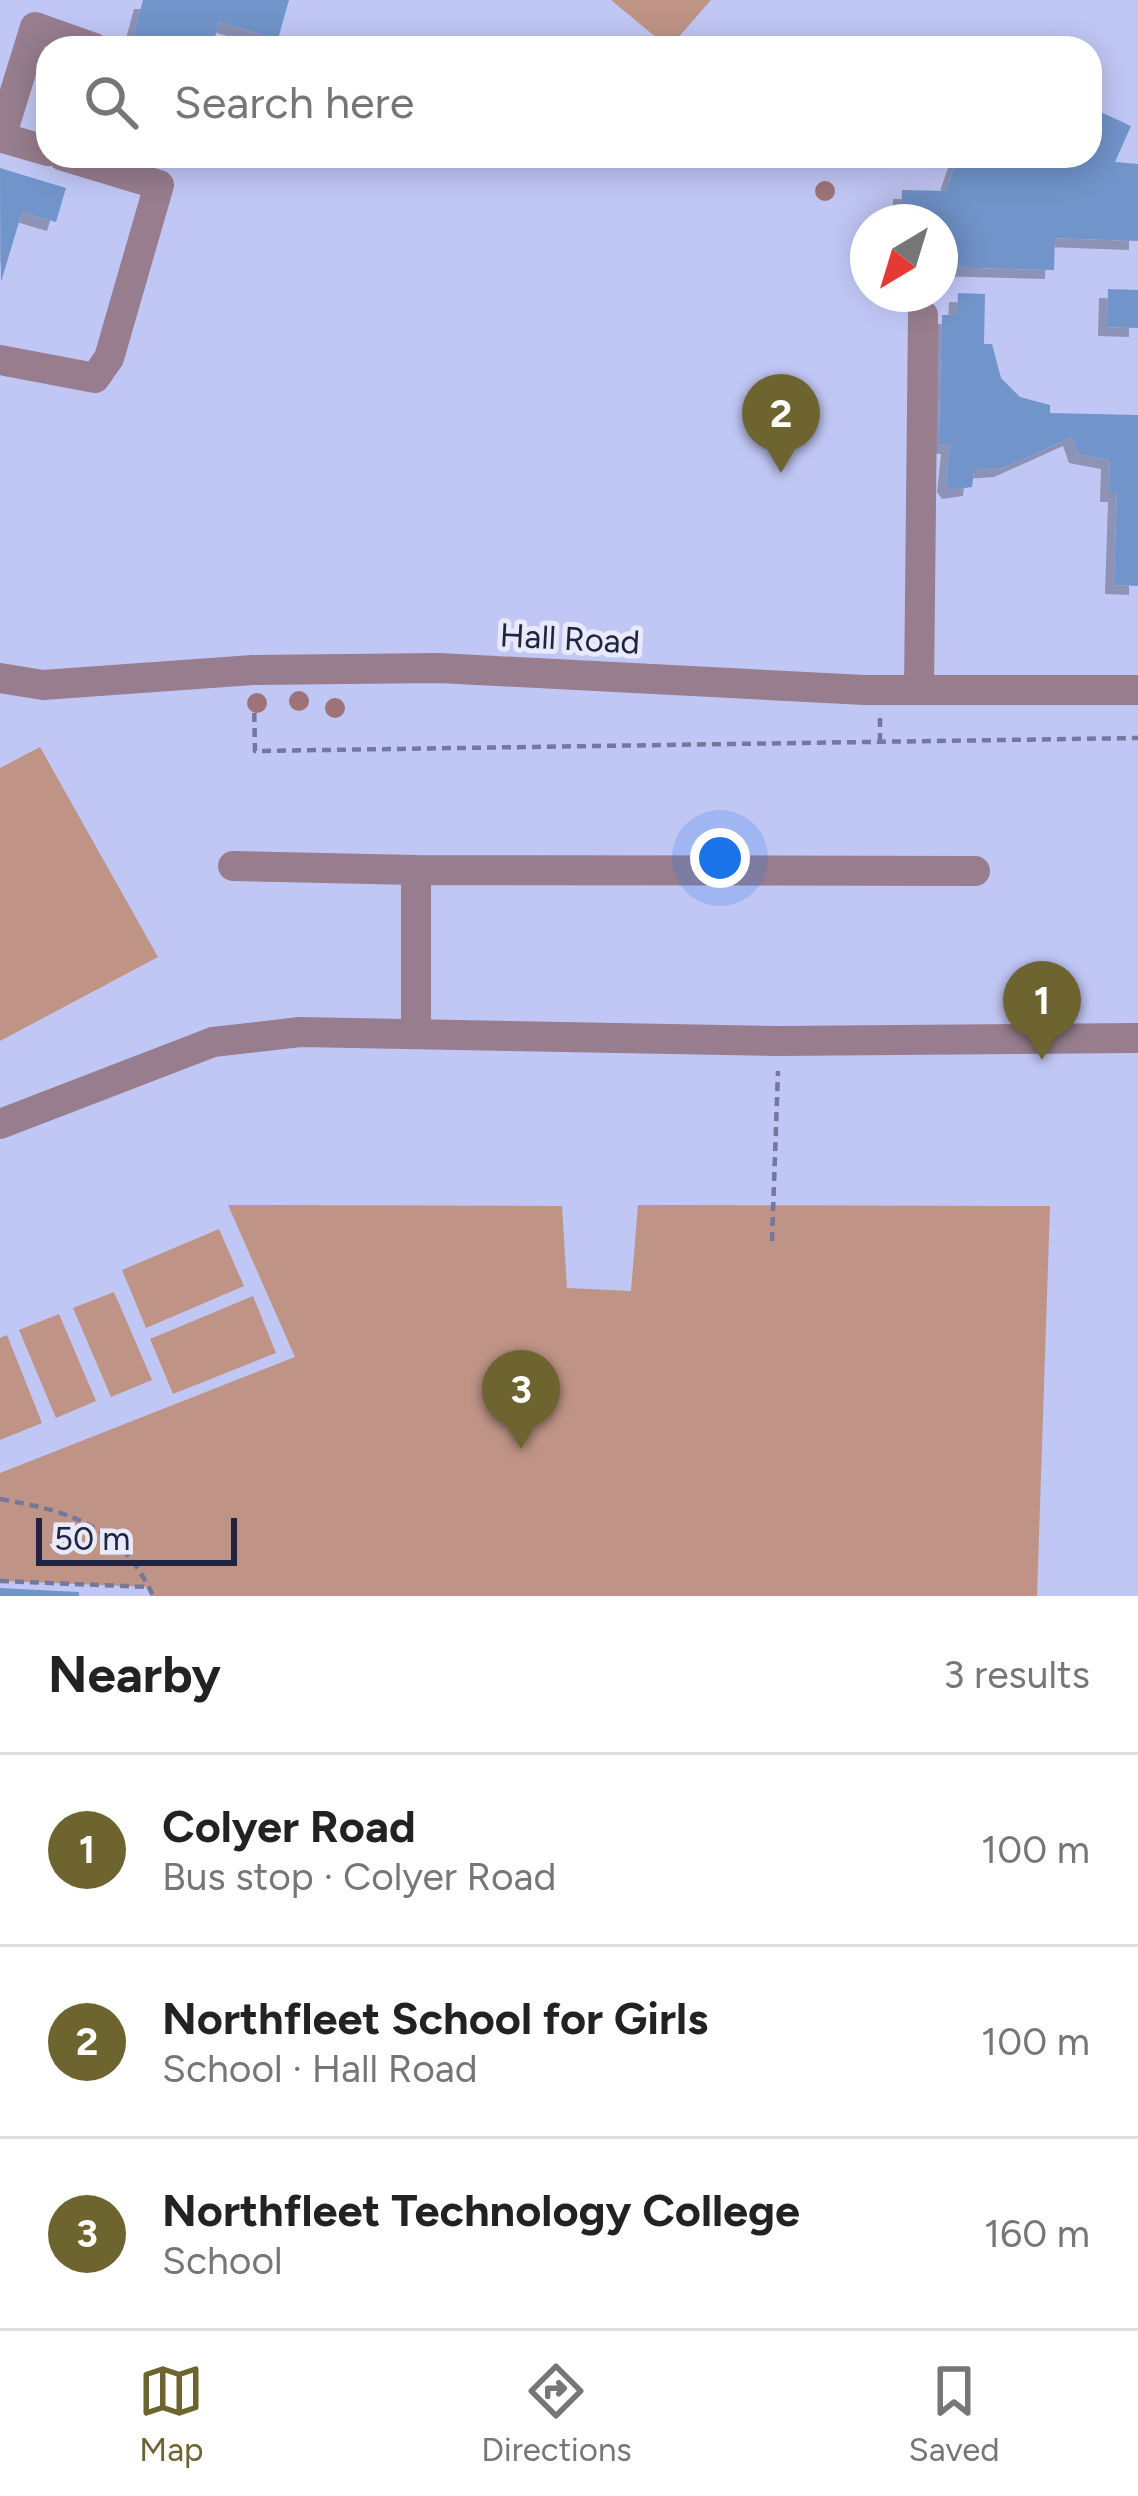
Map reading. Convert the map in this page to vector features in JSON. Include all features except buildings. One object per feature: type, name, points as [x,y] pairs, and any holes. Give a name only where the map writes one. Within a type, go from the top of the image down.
[{"type":"street","points":[[36,148],[1,137],[35,27],[60,36]]},
{"type":"street","points":[[0,360],[94,379],[109,358],[159,185],[103,168]]},
{"type":"street","points":[[919,690],[923,316]]},
{"type":"street","name":"Hall Road","points":[[0,678],[44,685],[253,670],[439,668],[919,690],[1138,690]]},
{"type":"street","points":[[233,866],[975,871]]},
{"type":"street","points":[[416,870],[416,1034]]},
{"type":"street","points":[[0,1124],[213,1042],[300,1032],[778,1041],[1138,1038]]},
{"type":"path","points":[[253,670],[255,751],[1138,738]]},
{"type":"path","points":[[772,1241],[778,1041]]},
{"type":"path","points":[[0,1499],[56,1508],[89,1520],[131,1556],[153,1596]]},
{"type":"path","points":[[0,1581],[149,1587]]},
{"type":"shaded area","points":[[611,0],[711,0],[680,36],[654,36]]},
{"type":"shaded area","points":[[40,747],[158,957],[0,1041],[0,768]]},
{"type":"shaded area","points":[[228,1205],[562,1206],[567,1288],[631,1291],[638,1205],[1050,1206],[1037,1596],[151,1596],[149,1587],[0,1581],[0,1473],[295,1357]]},
{"type":"shaded area","points":[[219,1229],[244,1286],[146,1328],[122,1270]]},
{"type":"shaded area","points":[[114,1292],[152,1380],[111,1397],[73,1308]]},
{"type":"shaded area","points":[[253,1296],[276,1353],[173,1394],[150,1339]]},
{"type":"shaded area","points":[[59,1314],[96,1401],[56,1418],[19,1330]]},
{"type":"shaded area","points":[[7,1335],[42,1423],[0,1440],[0,1338]]},
{"type":"place","name":"Northfleet School for Girls","points":[[781,473]]},
{"type":"place","name":"Colyer Road","points":[[1042,1060]]},
{"type":"place","name":"Northfleet Technology College","points":[[521,1449]]}]
